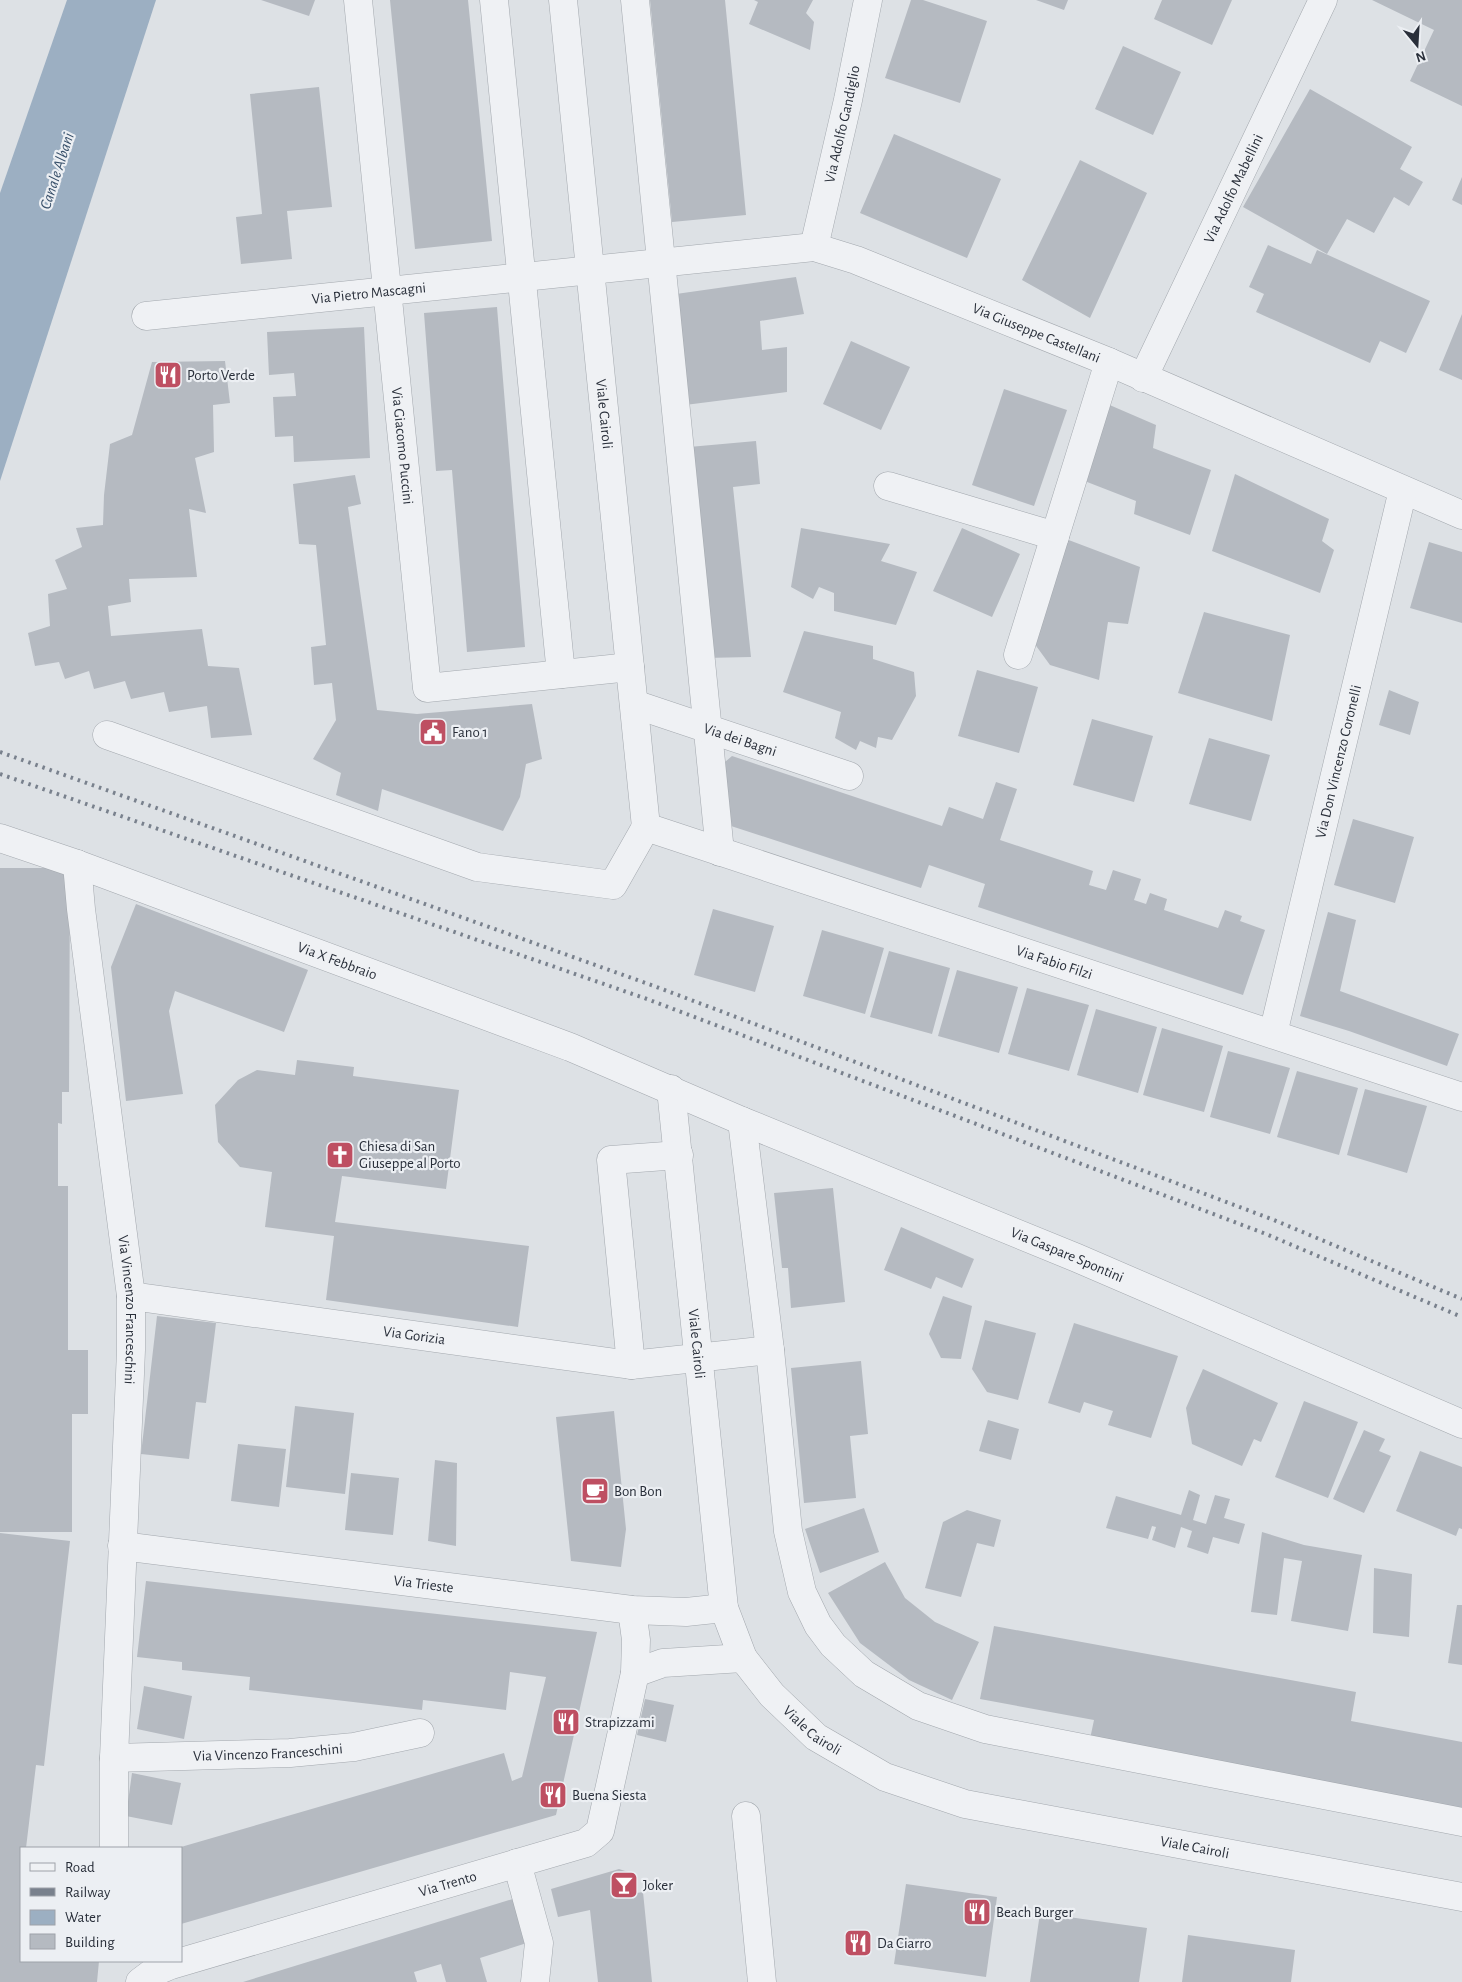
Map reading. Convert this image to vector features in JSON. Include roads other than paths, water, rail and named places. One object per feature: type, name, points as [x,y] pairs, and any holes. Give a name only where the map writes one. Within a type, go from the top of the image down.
[{"type":"street","name":"Via Giacomo Puccini","points":[[358,0],[428,688],[630,668]]},
{"type":"street","points":[[494,0],[562,674]]},
{"type":"street","name":"Viale Cairoli","points":[[563,0],[646,827]]},
{"type":"street","points":[[635,0],[720,852]]},
{"type":"street","name":"Via Adolfo Gandiglio","points":[[814,247],[848,100],[868,0]]},
{"type":"street","name":"Via Adolfo Mabellini","points":[[1143,378],[1323,0]]},
{"type":"street","name":"Via Giuseppe Castellani","points":[[590,271],[814,247],[856,260],[1109,362],[1462,515]]},
{"type":"street","name":"Via Pietro Mascagni","points":[[146,316],[590,271]]},
{"type":"street","points":[[1018,655],[1109,362]]},
{"type":"street","points":[[888,486],[1055,536]]},
{"type":"street","name":"Via Don Vincenzo Coronelli","points":[[1272,1034],[1403,490]]},
{"type":"street","name":"Via dei Bagni","points":[[634,704],[849,776]]},
{"type":"street","points":[[107,735],[476,867],[612,885],[646,827]]},
{"type":"street","name":"Via Fabio Filzi","points":[[646,827],[1462,1097]]},
{"type":"street","name":"Via X Febbraio","points":[[0,838],[77,864],[570,1047],[671,1089]]},
{"type":"street","name":"Via Vincenzo Franceschini","points":[[77,864],[81,909],[131,1296],[131,1350],[114,1758],[114,1847]]},
{"type":"street","name":"Viale Cairoli","points":[[671,1089],[724,1608],[743,1658],[772,1695],[816,1737],[885,1777],[965,1804],[1462,1897]]},
{"type":"street","name":"Via Gaspare Spontini","points":[[671,1089],[1077,1258],[1462,1424]]},
{"type":"street","points":[[742,1120],[770,1350],[788,1532],[802,1592],[818,1625],[833,1645],[864,1674],[918,1706],[985,1728],[1462,1822]]},
{"type":"street","points":[[631,1365],[610,1160],[679,1155]]},
{"type":"street","name":"Via Gorizia","points":[[131,1296],[631,1365],[770,1350]]},
{"type":"street","name":"Via Trieste","points":[[122,1546],[632,1610],[686,1612],[724,1608]]},
{"type":"street","name":"Via Trento","points":[[156,1973],[586,1843],[600,1831],[635,1673],[636,1640],[632,1610]]},
{"type":"street","points":[[635,1673],[663,1663],[743,1658]]},
{"type":"street","name":"Via Vincenzo Franceschini","points":[[114,1758],[168,1758],[290,1753],[354,1747],[420,1733]]},
{"type":"street","points":[[746,1816],[762,1982]]},
{"type":"street","points":[[517,1863],[539,1943],[535,1982]]},
{"type":"water","name":"Canale Albani","points":[[67,0],[156,0],[0,481],[0,193]]},
{"type":"railway","points":[[0,752],[654,986],[1274,1220],[1462,1299]]},
{"type":"railway","points":[[0,774],[647,999],[1266,1234],[1462,1317]]},
{"type":"place","name":"Porto Verde","points":[[168,375]]},
{"type":"place","name":"Fano 1","points":[[433,732]]},
{"type":"place","name":"Chiesa di San Giuseppe al Porto","points":[[340,1155]]},
{"type":"place","name":"Bon Bon","points":[[595,1491]]},
{"type":"place","name":"Strapizzami","points":[[566,1722]]},
{"type":"place","name":"Buena Siesta","points":[[553,1795]]},
{"type":"place","name":"Joker","points":[[624,1885]]},
{"type":"place","name":"Beach Burger","points":[[977,1912]]},
{"type":"place","name":"Da Ciarro","points":[[858,1943]]}]
